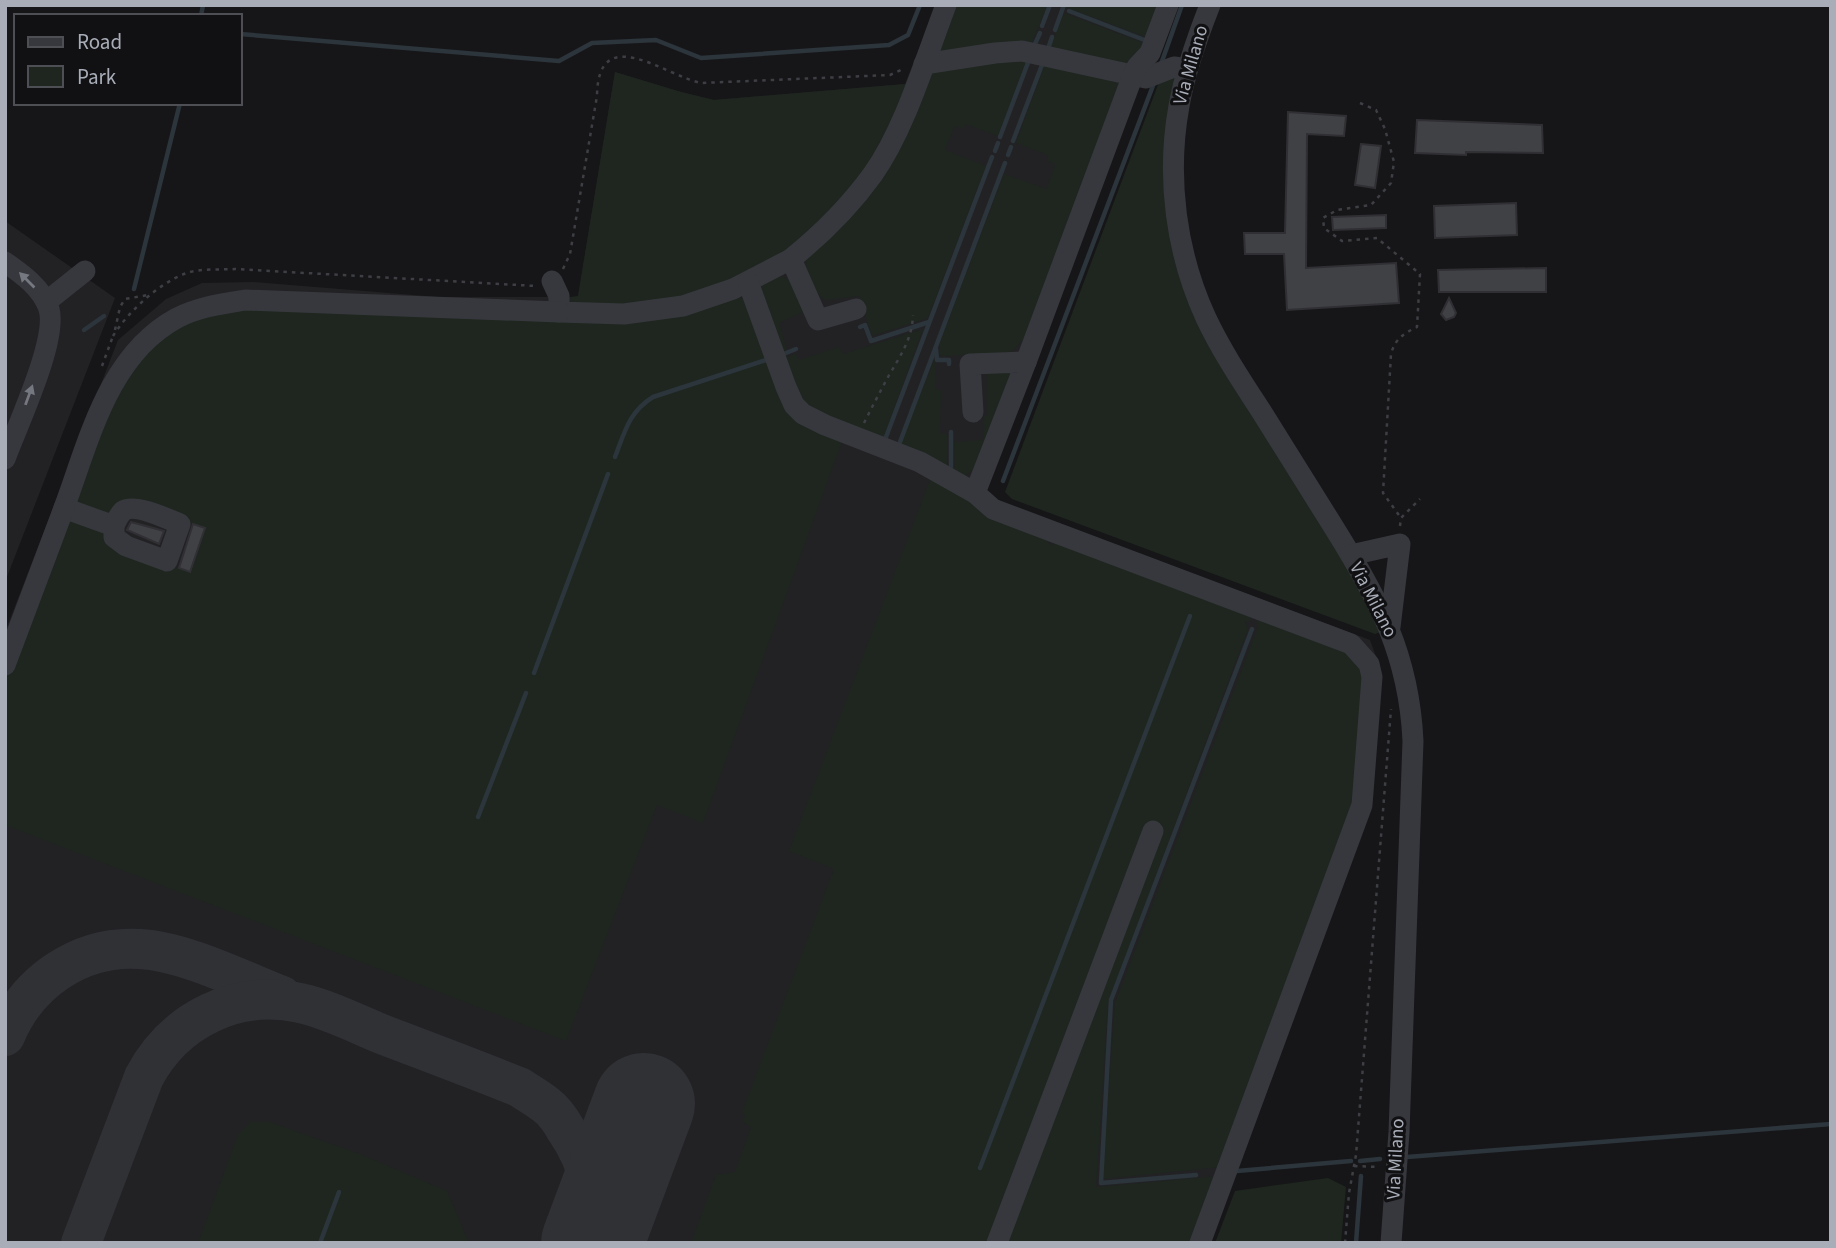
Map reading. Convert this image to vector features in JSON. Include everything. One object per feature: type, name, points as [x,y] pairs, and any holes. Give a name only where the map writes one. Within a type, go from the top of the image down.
[{"type":"street","points":[[5,665],[110,388],[143,343],[177,319],[215,305],[244,300],[624,314],[657,311],[708,299],[748,282],[791,258],[822,234],[874,172],[899,127],[946,5]]},
{"type":"street","points":[[975,493],[1133,75],[1150,53],[1168,5]]},
{"type":"street","name":"Via Milano","points":[[1210,5],[1187,69],[1176,120],[1173,178],[1177,221],[1190,277],[1222,349],[1351,555],[1390,628],[1408,690],[1413,741],[1391,1243]]},
{"type":"street","points":[[923,64],[995,52],[1022,51],[1146,78],[1174,67],[1187,69]]},
{"type":"street","points":[[791,258],[818,320],[856,309]]},
{"type":"street","points":[[5,262],[27,277],[46,302],[51,328],[45,352],[5,459]]},
{"type":"street","points":[[46,302],[85,271]]},
{"type":"street","points":[[552,281],[559,296],[559,312]]},
{"type":"street","points":[[748,282],[786,387],[794,405],[803,414],[920,462],[975,493],[993,509],[1351,644],[1369,664],[1372,677],[1362,805],[1200,1243]]},
{"type":"street","points":[[973,412],[970,364],[1026,362]]},
{"type":"street","points":[[64,508],[114,526]]},
{"type":"street","points":[[1351,555],[1400,544],[1390,628]]},
{"type":"street","points":[[998,1243],[1153,831]]},
{"type":"path","points":[[150,295],[125,299],[120,307],[113,336],[121,322],[150,295],[185,274],[205,270],[234,269],[542,286],[559,277],[570,254],[597,96],[597,76],[610,60],[628,55],[683,79],[701,83],[890,75],[906,66],[914,68],[923,64]]},
{"type":"path","points":[[1360,103],[1376,110],[1385,129],[1394,162],[1391,183],[1371,205],[1338,210],[1323,218],[1324,228],[1342,240],[1377,238],[1420,274],[1417,327],[1394,343],[1391,354],[1383,493],[1401,518],[1400,544]]},
{"type":"path","points":[[857,437],[889,375],[903,355],[913,315]]},
{"type":"path","points":[[1401,518],[1420,499]]},
{"type":"path","points":[[1345,1243],[1354,1166],[1391,699]]},
{"type":"path","points":[[1354,1166],[1396,1168]]},
{"type":"shaded area","points":[[936,5],[1178,5],[1156,64],[1140,72],[983,489],[992,498],[1370,640],[1380,667],[1207,1243],[5,1243],[5,632],[118,340],[166,299],[202,283],[253,282],[438,297],[578,297],[615,72],[714,100],[905,84]]},
{"type":"shaded area","points":[[5,221],[115,298],[5,582]]},
{"type":"green space","points":[[952,5],[1047,7],[1030,47],[938,58]]},
{"type":"green space","points":[[1163,5],[1151,39],[1065,7]]},
{"type":"green space","points":[[1064,13],[1149,45],[1123,67],[1048,53]]},
{"type":"green space","points":[[1028,57],[998,136],[965,124],[964,129],[955,126],[945,150],[986,166],[928,318],[872,336],[859,296],[825,300],[809,281],[807,256],[928,72]]},
{"type":"green space","points":[[1045,64],[1118,82],[1120,89],[1027,336],[1012,351],[940,356],[939,345],[1004,174],[1047,189],[1055,164],[1047,161],[1048,155],[1016,143]]},
{"type":"green space","points":[[615,72],[714,100],[906,84],[908,90],[852,194],[773,263],[674,303],[572,307],[570,297],[578,296]]},
{"type":"green space","points":[[1172,75],[1179,81],[1178,252],[1340,549],[1382,632],[1375,634],[1012,499],[1005,492],[1159,82]]},
{"type":"green space","points":[[777,275],[792,281],[805,311],[779,323],[787,350],[778,352],[760,289],[764,281]]},
{"type":"green space","points":[[737,296],[745,300],[780,384],[843,439],[703,823],[657,805],[566,1041],[5,825],[5,679],[65,522],[76,517],[108,534],[107,544],[190,572],[205,529],[159,510],[112,518],[77,505],[74,497],[120,382],[172,328],[229,307],[608,320]]},
{"type":"green space","points":[[923,329],[882,442],[808,412],[780,359],[796,354],[799,360],[839,347],[843,354]]},
{"type":"green space","points":[[935,358],[935,390],[941,390],[940,433],[947,434],[948,467],[955,467],[954,442],[984,440],[983,416],[988,415],[988,372],[1008,370],[1011,379],[978,467],[964,476],[895,446],[896,441],[901,443]]},
{"type":"green space","points":[[933,472],[1051,534],[1048,543],[1053,546],[1056,538],[1250,616],[1250,622],[1245,621],[1248,629],[1108,1004],[1096,1187],[1219,1176],[1194,1243],[691,1243],[716,1175],[735,1172],[751,1127],[743,1122],[745,1116],[742,1112],[834,869],[789,851]]},
{"type":"green space","points":[[1257,614],[1343,646],[1363,669],[1355,806],[1221,1167],[1102,1179],[1115,1003],[1258,627]]},
{"type":"green space","points":[[251,1122],[269,1122],[360,1154],[447,1191],[469,1243],[198,1243],[238,1135]]},
{"type":"green space","points":[[1328,1178],[1346,1187],[1341,1243],[1215,1243],[1235,1191]]},
{"type":"building","points":[[1288,112],[1346,116],[1344,136],[1307,134],[1306,268],[1396,263],[1399,303],[1287,310],[1284,254],[1245,254],[1244,233],[1285,233]]},
{"type":"building","points":[[1417,120],[1542,125],[1543,153],[1415,153]]},
{"type":"building","points":[[1361,144],[1381,146],[1375,188],[1355,185]]},
{"type":"building","points":[[1516,203],[1517,235],[1435,238],[1434,206]]},
{"type":"building","points":[[1386,215],[1386,228],[1333,230],[1332,217]]},
{"type":"building","points":[[1546,268],[1546,292],[1439,292],[1438,270]]},
{"type":"building","points":[[1449,298],[1456,313],[1454,317],[1446,320],[1441,314]]},
{"type":"building","points":[[131,522],[164,531],[159,544],[127,530]]},
{"type":"building","points":[[193,524],[205,528],[190,572],[179,568]]},
{"type":"waterway","points":[[201,14],[203,5]]},
{"type":"waterway","points":[[242,34],[559,61],[592,43],[656,40],[701,58],[889,45],[908,35],[920,5]]},
{"type":"waterway","points":[[1042,26],[1050,5]]},
{"type":"waterway","points":[[1055,30],[1064,5]]},
{"type":"waterway","points":[[1161,64],[1182,5]]},
{"type":"waterway","points":[[1069,11],[1147,41]]},
{"type":"waterway","points":[[1034,46],[1040,33]]},
{"type":"waterway","points":[[1047,52],[1052,37]]},
{"type":"waterway","points":[[1000,137],[1029,60]]},
{"type":"waterway","points":[[1013,141],[1042,65]]},
{"type":"waterway","points":[[1003,481],[1154,83]]},
{"type":"waterway","points":[[134,289],[180,105]]},
{"type":"waterway","points":[[995,151],[998,143]]},
{"type":"waterway","points":[[1008,155],[1011,147]]},
{"type":"waterway","points":[[886,437],[992,157]]},
{"type":"waterway","points":[[900,442],[1005,163]]},
{"type":"waterway","points":[[84,330],[104,316]]},
{"type":"waterway","points":[[860,327],[865,325],[871,341],[929,322]]},
{"type":"waterway","points":[[781,355],[796,349]]},
{"type":"waterway","points":[[936,349],[937,360],[949,360],[949,364]]},
{"type":"waterway","points":[[615,457],[633,416],[653,397],[769,359]]},
{"type":"waterway","points":[[951,432],[951,467]]},
{"type":"waterway","points":[[534,673],[608,474]]},
{"type":"waterway","points":[[980,1168],[1190,616]]},
{"type":"waterway","points":[[1196,1175],[1101,1183],[1111,1000],[1252,629]]},
{"type":"waterway","points":[[478,817],[526,693]]},
{"type":"waterway","points":[[1407,1157],[1831,1124]]},
{"type":"waterway","points":[[1360,1161],[1380,1159]]},
{"type":"waterway","points":[[1237,1171],[1351,1161]]},
{"type":"waterway","points":[[1356,1243],[1361,1176]]},
{"type":"waterway","points":[[320,1243],[339,1192]]},
{"type":"taxiway","points":[[5,1036],[27,999],[58,971],[97,953],[118,949],[140,949],[175,955],[282,996]]},
{"type":"taxiway","points":[[81,1243],[144,1077],[157,1057],[172,1039],[209,1013],[230,1005],[276,1000],[300,1003],[332,1013],[519,1087],[546,1105],[557,1116],[575,1144],[586,1171],[591,1197],[587,1243]]},
{"type":"runway","points":[[592,1243],[644,1104]]}]
